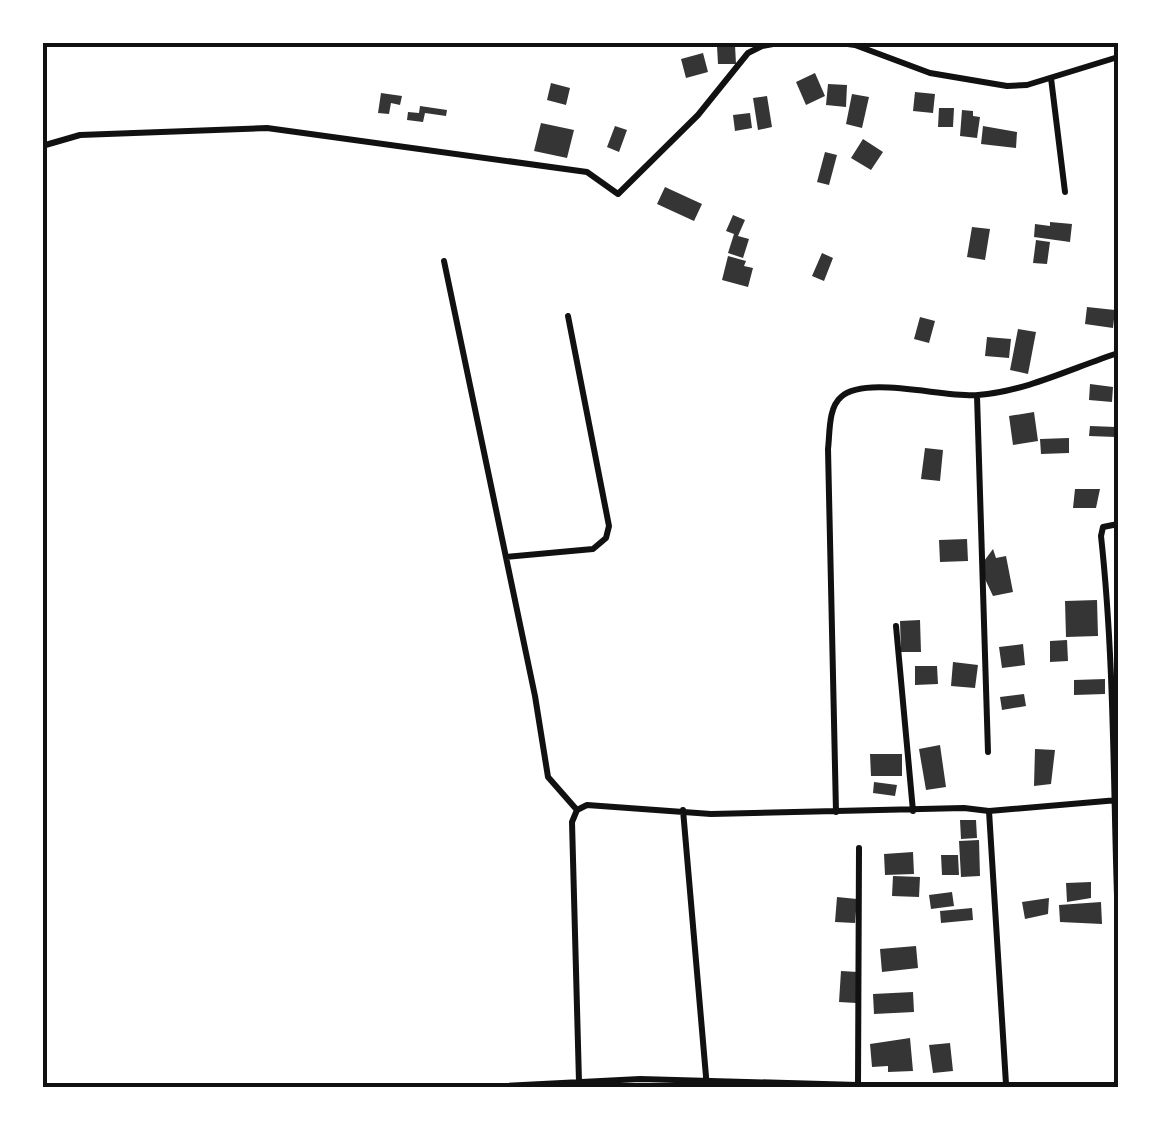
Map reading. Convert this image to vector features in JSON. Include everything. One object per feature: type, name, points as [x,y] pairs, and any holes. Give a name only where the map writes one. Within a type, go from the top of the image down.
[{"type":"street","points":[[42,146],[80,135],[266,128],[587,172],[618,194],[698,115],[748,53],[784,42]]},
{"type":"street","points":[[833,42],[855,45],[930,73],[1007,86],[1051,78],[1118,57]]},
{"type":"street","points":[[1051,78],[1065,192]]},
{"type":"street","points":[[444,262],[548,777],[577,810]]},
{"type":"street","points":[[506,557],[593,549],[606,538],[609,526],[568,316]]},
{"type":"street","points":[[836,812],[828,449],[836,404],[844,394],[869,388],[977,396],[1042,382],[1118,354]]},
{"type":"street","points":[[977,396],[988,752]]},
{"type":"street","points":[[1118,524],[1103,527],[1101,536],[1112,678],[1118,924]]},
{"type":"street","points":[[896,626],[913,811]]},
{"type":"street","points":[[579,1082],[572,822],[577,810],[587,805],[710,814],[964,808],[989,811],[1116,800]]},
{"type":"street","points":[[684,810],[707,1084]]},
{"type":"street","points":[[989,811],[1006,1086]]},
{"type":"street","points":[[858,1086],[860,848]]},
{"type":"street","points":[[42,1070],[44,1088]]},
{"type":"street","points":[[464,1088],[579,1082],[1118,1085]]},
{"type":"building","points":[[735,45],[736,64],[718,64],[717,46]]},
{"type":"building","points":[[703,53],[708,72],[686,78],[681,59]]},
{"type":"building","points":[[815,73],[825,96],[806,105],[796,82]]},
{"type":"building","points":[[551,83],[570,88],[566,105],[547,100]]},
{"type":"building","points":[[828,84],[847,85],[846,107],[826,105]]},
{"type":"building","points":[[915,92],[935,94],[933,113],[913,111]]},
{"type":"building","points":[[381,93],[402,96],[400,105],[391,103],[389,114],[378,113]]},
{"type":"building","points":[[852,94],[869,97],[862,128],[846,124]]},
{"type":"building","points":[[767,96],[772,127],[758,130],[753,98]]},
{"type":"building","points":[[420,106],[447,110],[446,116],[425,113],[423,122],[407,120],[408,112],[419,113]]},
{"type":"building","points":[[939,108],[954,108],[953,127],[938,127]]},
{"type":"building","points":[[962,110],[973,111],[973,116],[980,117],[977,138],[960,136]]},
{"type":"building","points":[[750,113],[752,128],[735,131],[733,115]]},
{"type":"building","points":[[541,123],[574,130],[567,158],[534,151]]},
{"type":"building","points":[[615,126],[627,130],[619,152],[607,147]]},
{"type":"building","points":[[983,126],[1017,132],[1016,148],[981,144]]},
{"type":"building","points":[[863,139],[883,152],[871,170],[851,158]]},
{"type":"building","points":[[825,152],[837,155],[829,185],[817,182]]},
{"type":"building","points":[[665,187],[702,204],[694,221],[657,204]]},
{"type":"building","points":[[733,215],[745,220],[738,236],[749,239],[743,258],[728,253],[734,234],[726,231]]},
{"type":"building","points":[[1050,222],[1072,224],[1070,242],[1034,237],[1035,224],[1050,226]]},
{"type":"building","points":[[972,227],[990,229],[985,260],[967,257]]},
{"type":"building","points":[[1036,240],[1050,242],[1047,264],[1033,263]]},
{"type":"building","points":[[822,253],[833,258],[824,281],[812,276]]},
{"type":"building","points":[[728,256],[746,261],[744,266],[753,268],[748,287],[722,280]]},
{"type":"building","points":[[1087,307],[1115,310],[1113,328],[1085,324]]},
{"type":"building","points":[[920,317],[935,321],[929,343],[914,339]]},
{"type":"building","points":[[1018,329],[1036,332],[1028,374],[1010,370]]},
{"type":"building","points":[[987,337],[1011,339],[1009,358],[985,356]]},
{"type":"building","points":[[1090,384],[1113,387],[1112,402],[1089,400]]},
{"type":"building","points":[[1034,412],[1038,441],[1013,445],[1009,416]]},
{"type":"building","points":[[1090,426],[1116,427],[1116,437],[1089,436]]},
{"type":"building","points":[[1069,438],[1069,453],[1041,454],[1040,439]]},
{"type":"building","points":[[925,448],[943,450],[940,481],[921,479]]},
{"type":"building","points":[[1075,489],[1100,489],[1096,508],[1073,508]]},
{"type":"building","points":[[967,539],[968,561],[940,562],[939,540]]},
{"type":"building","points":[[993,549],[996,558],[1006,556],[1013,592],[993,596],[984,577],[984,561]]},
{"type":"building","points":[[1097,600],[1098,636],[1066,637],[1065,601]]},
{"type":"building","points":[[920,620],[921,652],[901,652],[900,621]]},
{"type":"building","points":[[1067,640],[1068,661],[1050,662],[1050,641]]},
{"type":"building","points":[[1023,644],[1025,665],[1002,668],[999,647]]},
{"type":"building","points":[[953,662],[978,665],[975,688],[951,686]]},
{"type":"building","points":[[915,666],[937,666],[938,684],[915,685]]},
{"type":"building","points":[[1105,679],[1105,694],[1074,695],[1074,680]]},
{"type":"building","points":[[1024,694],[1026,706],[1002,710],[1000,697]]},
{"type":"building","points":[[940,745],[946,787],[926,790],[919,749]]},
{"type":"building","points":[[1035,749],[1055,750],[1051,784],[1034,786]]},
{"type":"building","points":[[870,754],[902,754],[902,776],[871,776]]},
{"type":"building","points":[[874,782],[897,785],[895,796],[873,793]]},
{"type":"building","points":[[960,820],[976,820],[977,838],[961,839]]},
{"type":"building","points":[[979,840],[980,876],[961,877],[959,841]]},
{"type":"building","points":[[913,852],[914,874],[885,875],[884,854]]},
{"type":"building","points":[[941,855],[958,855],[959,875],[942,875]]},
{"type":"building","points":[[893,876],[920,877],[919,897],[892,896]]},
{"type":"building","points":[[1091,882],[1091,898],[1067,902],[1066,883]]},
{"type":"building","points":[[952,892],[954,906],[931,909],[929,895]]},
{"type":"building","points":[[837,897],[857,899],[855,923],[835,922]]},
{"type":"building","points":[[1049,898],[1048,914],[1025,919],[1022,902]]},
{"type":"building","points":[[1101,902],[1102,924],[1060,922],[1059,905]]},
{"type":"building","points":[[972,908],[973,920],[941,923],[940,911]]},
{"type":"building","points":[[916,946],[918,968],[882,972],[880,949]]},
{"type":"building","points":[[841,971],[858,972],[856,1003],[839,1002]]},
{"type":"building","points":[[913,992],[914,1012],[874,1014],[873,994]]},
{"type":"building","points":[[910,1038],[913,1071],[888,1072],[888,1066],[872,1067],[870,1044]]},
{"type":"building","points":[[950,1043],[953,1071],[933,1073],[929,1045]]}]
